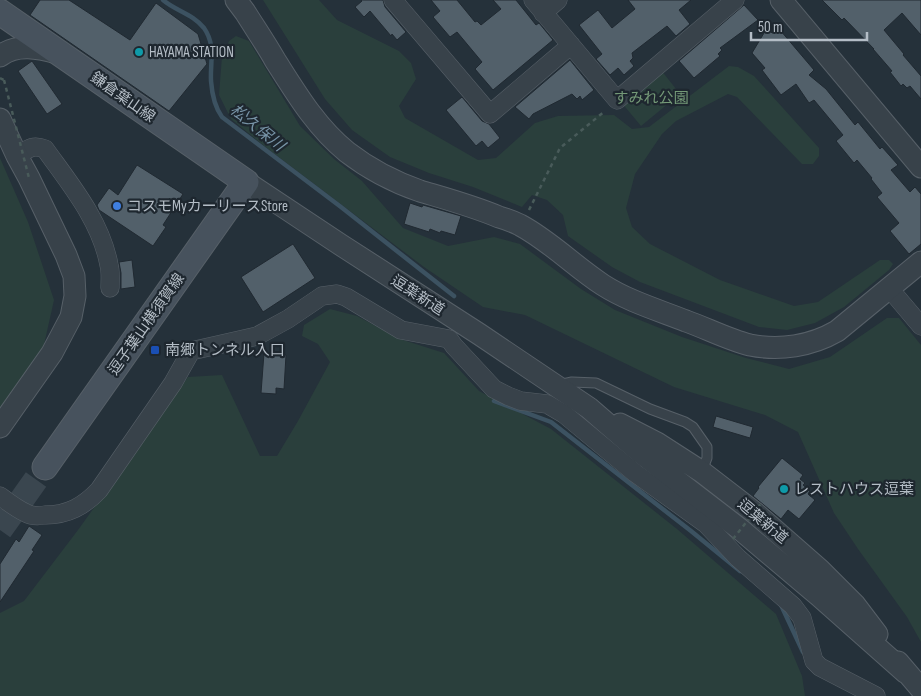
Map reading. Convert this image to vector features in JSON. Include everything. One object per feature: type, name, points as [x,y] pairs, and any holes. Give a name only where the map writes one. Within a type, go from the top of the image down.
[{"type":"main road","name":"鎌倉葉山線","points":[[0,12],[246,182]]},
{"type":"main road","name":"逗子葉山横須賀線","points":[[45,467],[246,182]]},
{"type":"street","points":[[236,0],[308,111],[347,152],[377,172],[412,188],[472,206],[519,225],[550,244],[592,277],[628,298],[749,345],[775,348],[799,346],[827,337],[837,331],[921,262]]},
{"type":"street","points":[[393,0],[490,114],[571,45]]},
{"type":"street","points":[[558,0],[538,6],[617,100],[735,0]]},
{"type":"street","points":[[781,0],[921,167]]},
{"type":"street","points":[[0,56],[11,50],[25,47],[44,49],[62,55]]},
{"type":"street","points":[[0,119],[66,255],[74,276],[75,296],[71,317],[52,353],[0,427]]},
{"type":"street","points":[[17,156],[37,146],[45,149],[95,223],[104,244],[110,266],[110,288]]},
{"type":"street","name":"逗葉新道","points":[[246,182],[589,408],[657,443],[702,472],[754,512],[820,570],[855,605],[906,673]]},
{"type":"street","points":[[889,288],[921,326]]},
{"type":"street","points":[[0,496],[27,514],[39,516],[73,510],[90,500],[99,490],[173,383],[191,351],[258,336],[288,319],[317,298],[328,294],[337,294],[346,297],[401,330],[449,339],[494,388],[521,401],[547,404],[564,414],[635,473],[706,524],[738,558],[793,606],[802,618],[814,661],[820,667],[876,696]]},
{"type":"street","name":"逗葉新道","points":[[589,408],[641,453],[741,530],[818,595],[906,673],[921,689]]},
{"type":"lane","points":[[556,386],[572,382],[596,383],[650,409],[693,426],[707,447],[707,458],[702,472]]},
{"type":"path","points":[[0,78],[4,80],[29,178]]},
{"type":"path","points":[[526,216],[560,148],[617,100]]},
{"type":"path","points":[[733,539],[763,501]]},
{"type":"green space","points":[[263,0],[319,0],[337,20],[399,51],[411,63],[416,79],[399,106],[405,118],[478,160],[496,158],[535,123],[558,116],[614,115],[632,129],[649,127],[729,66],[738,67],[754,76],[819,148],[819,156],[813,164],[802,164],[737,97],[728,94],[676,121],[662,134],[635,174],[626,208],[632,227],[650,244],[720,280],[794,306],[818,302],[880,260],[889,260],[893,264],[889,270],[844,307],[815,323],[787,330],[759,327],[640,282],[612,267],[568,236],[563,215],[547,200],[532,195],[522,207],[390,157],[352,130],[325,99]]},
{"type":"green space","points":[[236,36],[249,41],[300,126],[334,159],[362,181],[403,228],[448,246],[494,237],[520,244],[581,289],[615,310],[682,337],[746,358],[789,369],[830,357],[887,318],[899,318],[921,345],[921,642],[907,617],[834,513],[798,432],[765,415],[674,387],[525,315],[483,307],[424,267],[231,119],[219,95],[222,56],[229,41]]},
{"type":"green space","name":"すみれ公園","points":[[661,70],[680,94],[641,126],[621,102]]},
{"type":"green space","points":[[0,158],[28,222],[54,300],[37,376],[0,413]]},
{"type":"green space","points":[[330,309],[357,316],[400,339],[444,353],[479,391],[551,429],[677,529],[776,614],[802,676],[805,696],[0,696],[0,613],[24,601],[78,530],[188,377],[222,375],[260,456],[277,456],[330,362],[318,344],[302,336],[304,325]]},
{"type":"building","name":"HAYAMA STATION","points":[[40,0],[69,0],[130,40],[156,3],[198,34],[207,64],[169,111],[30,15]]},
{"type":"building","points":[[361,0],[383,0],[385,7],[406,32],[397,40],[392,34],[391,36],[370,11],[364,17],[355,7]]},
{"type":"building","points":[[431,0],[457,0],[475,22],[477,21],[481,25],[501,9],[493,0],[516,0],[536,25],[539,23],[553,40],[493,90],[475,69],[482,62],[457,32],[450,37],[433,17],[440,11]]},
{"type":"building","points":[[628,0],[691,0],[679,10],[690,24],[676,36],[667,26],[632,53],[633,58],[630,61],[634,66],[624,75],[618,68],[610,75],[596,59],[602,54],[579,25],[598,10],[612,28],[635,9]]},
{"type":"building","points":[[822,0],[921,0],[921,35],[902,13],[884,30],[921,76],[921,99],[910,86],[907,88],[903,84],[901,86],[890,72],[892,71],[874,49],[844,18],[842,20]]},
{"type":"building","points":[[744,5],[758,20],[720,48],[722,50],[718,54],[720,56],[694,78],[679,61]]},
{"type":"building","points":[[767,28],[772,33],[780,30],[814,70],[809,75],[826,89],[855,125],[858,122],[880,149],[882,147],[898,165],[891,170],[910,192],[915,187],[921,194],[921,244],[909,254],[890,231],[899,223],[877,197],[882,193],[857,160],[854,163],[836,141],[843,135],[814,100],[809,103],[796,84],[781,95],[762,70],[765,68],[752,53]]},
{"type":"building","points":[[570,60],[594,90],[582,100],[580,96],[577,99],[572,94],[533,114],[529,119],[515,107]]},
{"type":"building","points":[[32,61],[62,104],[47,114],[18,71]]},
{"type":"building","points":[[462,97],[482,121],[489,124],[500,138],[488,148],[482,141],[476,146],[446,110]]},
{"type":"building","points":[[137,165],[183,194],[163,225],[166,227],[153,246],[99,210],[97,205],[109,188],[118,195]]},
{"type":"building","points":[[410,203],[461,216],[455,235],[441,231],[440,233],[430,229],[429,232],[404,224]]},
{"type":"building","points":[[293,244],[315,278],[263,312],[241,277]]},
{"type":"building","points":[[132,260],[135,287],[121,289],[119,262]]},
{"type":"building","points":[[264,353],[286,355],[284,389],[276,388],[276,394],[261,393]]},
{"type":"building","points":[[716,416],[753,427],[750,438],[713,427]]},
{"type":"building","name":"レストハウス逗葉","points":[[782,458],[803,475],[800,479],[805,483],[803,485],[810,491],[808,494],[815,500],[799,519],[788,510],[781,519],[753,496]]},
{"type":"building","points":[[29,526],[42,535],[32,550],[34,551],[0,602],[0,564],[16,539],[19,542]]},
{"type":"waterway","name":"松久保川","points":[[163,0],[195,19],[208,34],[212,54],[211,81],[213,95],[217,109],[222,117],[454,296]]},
{"type":"waterway","points":[[494,401],[551,422],[740,571]]},
{"type":"waterway","points":[[781,605],[803,652]]},
{"type":"tunnel","points":[[0,530],[45,467]]},
{"type":"place","name":"HAYAMA STATION","points":[[139,52]]},
{"type":"place","name":"コスモMyカーリースStore","points":[[117,206]]},
{"type":"place","name":"南郷トンネル入口","points":[[155,350]]},
{"type":"place","name":"レストハウス逗葉","points":[[784,489]]}]
